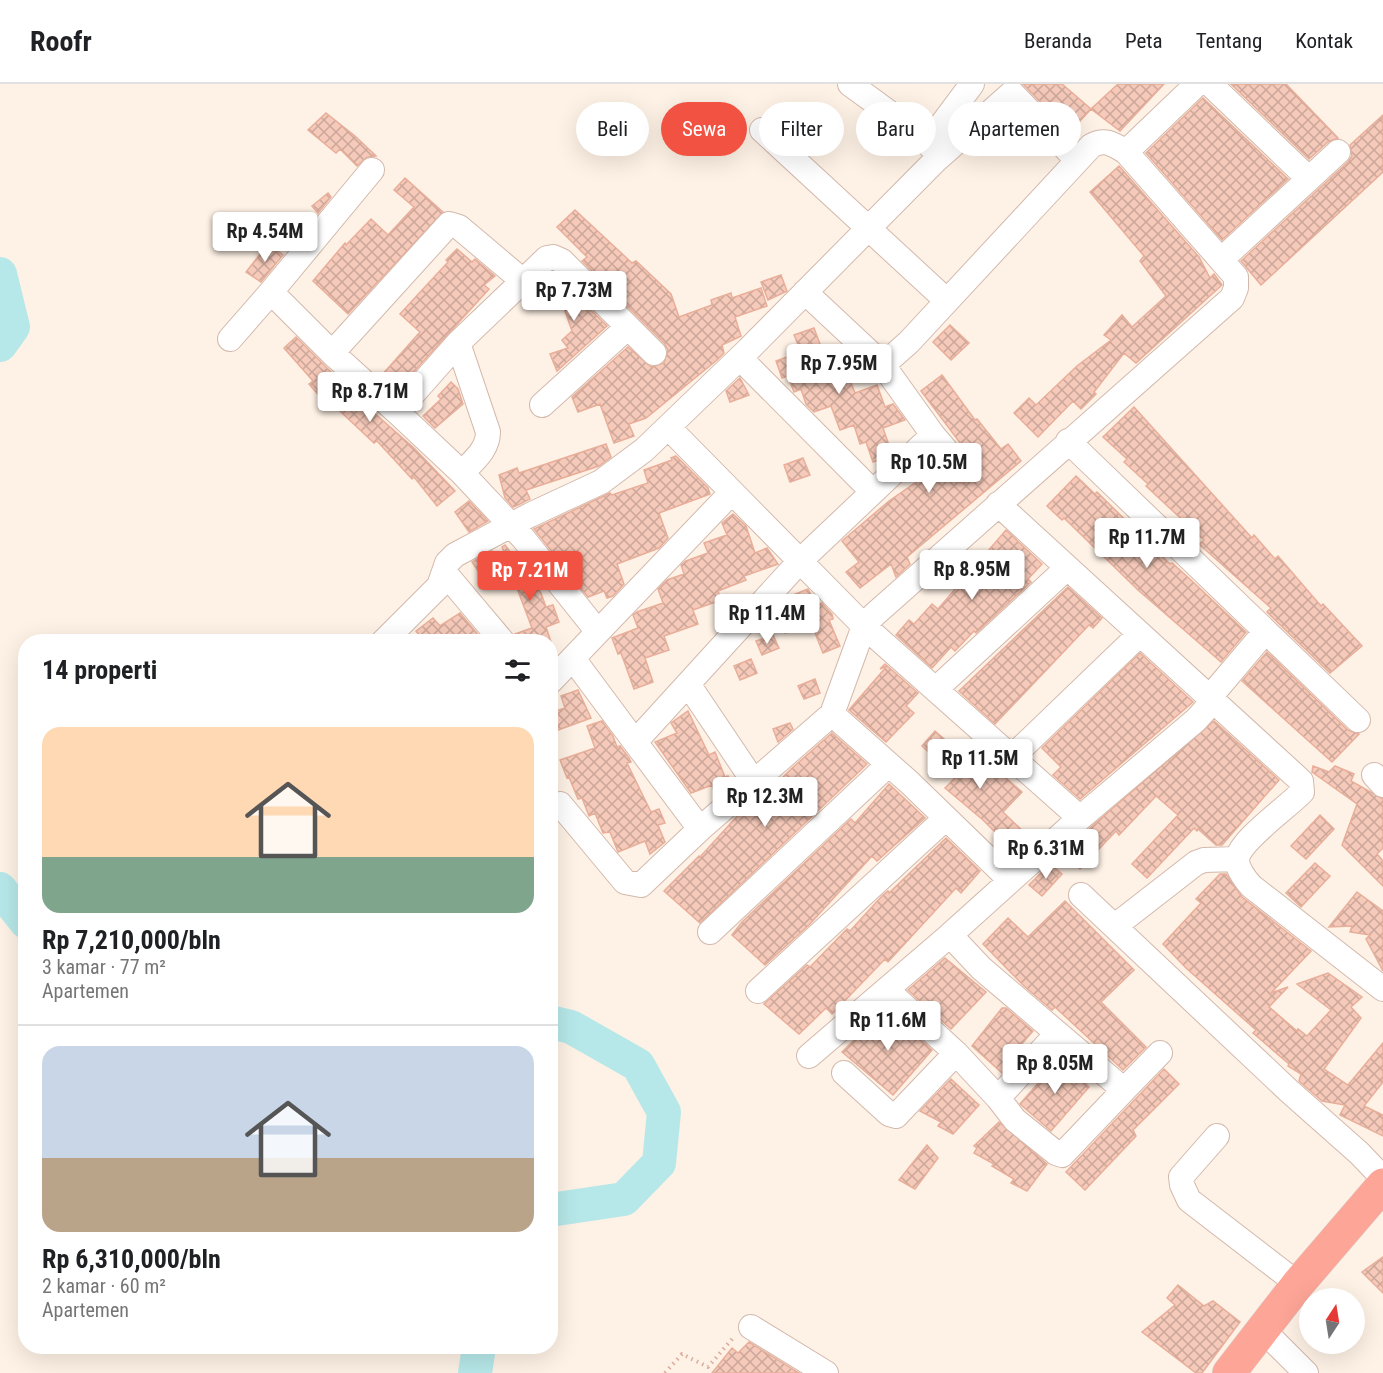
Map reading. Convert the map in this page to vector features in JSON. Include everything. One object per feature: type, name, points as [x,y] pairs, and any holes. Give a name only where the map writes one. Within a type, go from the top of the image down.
[{"type":"highway","points":[[1229,1373],[1298,1284],[1383,1185]]},
{"type":"street","points":[[852,84],[875,102]]},
{"type":"street","points":[[936,147],[972,84]]},
{"type":"street","points":[[1126,153],[1197,84]]},
{"type":"street","points":[[1210,84],[1308,178]]},
{"type":"street","points":[[936,148],[1009,88],[1077,160]]},
{"type":"street","points":[[560,804],[625,882],[641,885],[700,829],[832,714],[864,626],[1068,441],[1232,298],[1237,284],[1236,278],[1222,259],[1126,153],[1107,141],[1099,141],[1077,160],[909,342],[883,365]]},
{"type":"street","points":[[1222,259],[1338,152]]},
{"type":"street","points":[[790,156],[946,300]]},
{"type":"street","points":[[393,634],[439,586],[447,563],[454,555],[601,482],[669,428],[869,228],[929,156]]},
{"type":"street","points":[[230,339],[372,170]]},
{"type":"street","points":[[332,353],[450,224],[459,227],[523,281]]},
{"type":"street","points":[[397,412],[458,343],[547,258],[558,257],[654,353]]},
{"type":"street","points":[[270,292],[332,353],[462,473],[509,526],[528,543],[598,632]]},
{"type":"street","points":[[806,292],[883,365],[933,435],[962,469]]},
{"type":"street","points":[[542,405],[628,327]]},
{"type":"street","points":[[458,343],[488,432],[488,441],[482,452],[462,473]]},
{"type":"street","points":[[740,358],[872,491]]},
{"type":"street","points":[[669,428],[864,626],[937,688],[1080,818]]},
{"type":"street","points":[[635,742],[800,561],[933,435]]},
{"type":"street","points":[[1068,441],[1358,720]]},
{"type":"street","points":[[558,675],[732,492]]},
{"type":"street","points":[[998,504],[1303,785],[1302,792],[1246,842],[1237,859],[1239,868],[1251,886],[1383,989]]},
{"type":"street","points":[[937,688],[1067,568]]},
{"type":"street","points":[[445,573],[496,634]]},
{"type":"street","points":[[809,1056],[888,991],[1009,879],[1196,720],[1206,709],[1210,697],[1265,632]]},
{"type":"street","points":[[1012,757],[1138,635]]},
{"type":"street","points":[[574,660],[700,829]]},
{"type":"street","points":[[688,684],[754,782]]},
{"type":"street","points":[[832,714],[1009,879]]},
{"type":"street","points":[[710,932],[888,765]]},
{"type":"street","points":[[758,991],[945,818]]},
{"type":"street","points":[[1115,926],[1196,863],[1204,860],[1237,859]]},
{"type":"street","points":[[1081,895],[1289,1091],[1359,1153],[1383,1178]]},
{"type":"street","points":[[950,934],[981,968],[1056,1035],[1124,1090]]},
{"type":"street","points":[[888,991],[956,1053],[1016,1120],[1056,1153],[1062,1155],[1160,1053]]},
{"type":"street","points":[[998,1098],[1056,1035]]},
{"type":"street","points":[[844,1073],[890,1114],[896,1116],[956,1053]]},
{"type":"street","points":[[1218,1136],[1181,1177],[1185,1193],[1189,1200],[1298,1284]]},
{"type":"street","points":[[751,1327],[826,1373]]},
{"type":"street","points":[[1262,1329],[1306,1373]]},
{"type":"path","points":[[665,1373],[682,1354],[708,1367],[735,1336],[749,1338],[751,1327]]},
{"type":"building","points":[[1023,84],[1062,84],[1091,109],[1081,120],[1081,102],[1041,102]]},
{"type":"building","points":[[1118,84],[1164,84],[1120,131],[1091,109]]},
{"type":"building","points":[[1231,84],[1286,84],[1338,138],[1328,142],[1309,159]]},
{"type":"building","points":[[1203,98],[1288,179],[1222,240],[1146,153]]},
{"type":"building","points":[[326,113],[376,156],[367,157],[357,166],[340,149],[336,153],[308,130]]},
{"type":"building","points":[[1383,115],[1383,172],[1261,285],[1241,261],[1348,162],[1352,156],[1350,145]]},
{"type":"building","points":[[1119,166],[1199,257],[1210,278],[1214,274],[1222,285],[1136,363],[1124,353],[1094,392],[1096,394],[1081,409],[1073,401],[1038,437],[1014,413],[1029,398],[1036,405],[1077,366],[1111,340],[1104,335],[1122,315],[1132,327],[1166,296],[1140,261],[1144,256],[1090,192]]},
{"type":"building","points":[[405,178],[443,212],[348,314],[313,281],[345,243],[346,245],[371,219],[388,235],[414,207],[394,190]]},
{"type":"building","points":[[328,193],[331,197],[318,213],[312,206]]},
{"type":"building","points":[[575,210],[632,263],[636,261],[671,294],[679,317],[712,305],[711,300],[731,293],[732,298],[761,288],[767,306],[735,317],[741,336],[722,345],[724,353],[717,360],[646,418],[629,424],[634,436],[614,443],[600,404],[578,412],[572,397],[628,347],[651,367],[664,363],[668,350],[664,343],[582,261],[587,257],[557,227]]},
{"type":"building","points":[[268,244],[283,255],[261,282],[246,272]]},
{"type":"building","points":[[457,249],[472,262],[475,259],[495,276],[484,285],[489,289],[399,388],[382,375],[420,332],[400,314],[448,262],[446,260]]},
{"type":"building","points":[[781,275],[787,291],[768,300],[761,282]]},
{"type":"building","points":[[557,277],[607,326],[557,371],[550,354],[568,348],[562,340],[572,331],[560,297],[555,302],[543,289]]},
{"type":"building","points":[[950,325],[969,343],[951,360],[933,342]]},
{"type":"building","points":[[814,328],[823,352],[827,350],[836,376],[847,372],[855,393],[877,385],[885,407],[893,404],[905,420],[883,428],[891,456],[873,462],[866,442],[860,444],[854,425],[840,430],[831,406],[814,412],[806,404],[801,389],[794,392],[788,376],[782,378],[776,361],[801,352],[794,335]]},
{"type":"building","points":[[296,337],[356,397],[414,448],[455,491],[437,506],[414,477],[412,479],[377,441],[374,443],[325,397],[322,399],[309,384],[313,381],[284,348]]},
{"type":"building","points":[[942,375],[975,420],[977,419],[1001,449],[1008,444],[1021,461],[907,557],[910,564],[896,577],[891,564],[860,588],[846,572],[859,562],[842,541],[889,501],[922,478],[916,470],[932,456],[957,482],[965,483],[975,474],[973,460],[921,391]]},
{"type":"building","points":[[740,378],[749,395],[730,402],[726,391]]},
{"type":"building","points":[[451,382],[458,389],[463,404],[435,428],[423,416],[441,399],[438,396]]},
{"type":"building","points":[[1134,407],[1252,538],[1254,535],[1275,559],[1278,556],[1321,606],[1323,604],[1362,646],[1330,673],[1267,612],[1271,608],[1199,544],[1204,540],[1146,486],[1148,484],[1124,462],[1127,459],[1103,437]]},
{"type":"building","points":[[606,444],[611,457],[599,466],[526,490],[530,499],[513,507],[505,498],[499,475],[517,468],[519,473]]},
{"type":"building","points":[[676,456],[708,488],[710,494],[659,513],[668,538],[659,548],[617,564],[624,584],[613,596],[607,598],[604,591],[588,597],[534,529],[610,493],[612,495],[648,483],[644,470],[672,460],[671,458]]},
{"type":"building","points":[[803,458],[810,475],[790,482],[784,465]]},
{"type":"building","points":[[1076,476],[1095,494],[1097,492],[1170,564],[1172,563],[1246,632],[1221,662],[1138,590],[1064,518],[1062,520],[1047,506]]},
{"type":"building","points":[[469,501],[488,521],[469,532],[455,512]]},
{"type":"building","points":[[733,514],[746,526],[755,553],[767,548],[778,564],[744,576],[746,580],[718,591],[721,600],[693,610],[698,624],[664,636],[669,650],[645,658],[653,682],[634,689],[621,653],[618,654],[612,638],[638,628],[633,615],[637,612],[663,603],[658,589],[667,580],[684,574],[681,565],[686,561],[708,553],[704,543],[727,535],[722,523]]},
{"type":"building","points":[[1006,530],[1042,564],[1028,579],[1031,582],[976,633],[974,631],[955,651],[951,647],[932,668],[896,635],[909,620],[914,624],[932,604],[938,609]]},
{"type":"building","points":[[505,545],[525,571],[523,561],[537,578],[531,580],[541,593],[546,607],[553,605],[559,622],[546,627],[548,634],[515,634],[532,628],[515,583],[509,585],[503,568],[509,566],[502,547]]},
{"type":"building","points":[[492,551],[502,566],[483,578],[472,562]]},
{"type":"building","points":[[1068,587],[1102,618],[1093,628],[1089,625],[995,724],[959,691]]},
{"type":"building","points":[[808,589],[817,605],[822,603],[832,614],[833,619],[829,620],[840,646],[823,653],[811,623],[785,633],[779,620],[800,612],[793,595]]},
{"type":"building","points":[[460,613],[478,634],[419,634],[416,631],[433,618],[440,626]]},
{"type":"building","points":[[773,635],[779,648],[762,655],[756,641]]},
{"type":"building","points":[[1267,652],[1348,730],[1359,734],[1332,762],[1242,681]]},
{"type":"building","points":[[1140,653],[1193,702],[1080,799],[1053,775],[1061,767],[1042,748]]},
{"type":"building","points":[[751,659],[757,673],[740,680],[734,666]]},
{"type":"building","points":[[885,664],[918,693],[906,706],[914,713],[886,742],[849,710],[887,666],[880,669]]},
{"type":"building","points":[[815,679],[820,693],[804,699],[798,686]]},
{"type":"building","points":[[578,690],[591,718],[558,730],[558,710],[565,708],[561,696]]},
{"type":"building","points":[[688,711],[709,755],[715,752],[725,777],[728,776],[731,783],[716,796],[712,785],[691,793],[655,742],[677,733],[671,723]]},
{"type":"building","points":[[602,721],[613,736],[617,747],[620,746],[629,758],[631,762],[627,763],[651,812],[659,809],[665,823],[658,825],[665,842],[650,854],[645,841],[618,852],[610,832],[603,833],[595,813],[589,816],[582,798],[578,799],[560,760],[595,748],[587,726]]},
{"type":"building","points":[[1214,721],[1279,780],[1222,845],[1216,845],[1194,828],[1147,878],[1132,864],[1178,815],[1156,796],[1119,835],[1116,831],[1080,869],[1065,855],[1092,826]]},
{"type":"building","points":[[790,723],[793,729],[778,742],[773,729]]},
{"type":"building","points":[[935,731],[977,768],[985,760],[1022,792],[1003,812],[1030,838],[1015,852],[983,820],[945,788],[956,777],[922,746]]},
{"type":"building","points":[[832,733],[867,764],[700,923],[664,891],[700,857],[742,811],[744,816],[791,769]]},
{"type":"building","points":[[1313,766],[1329,772],[1335,766],[1354,774],[1351,781],[1383,799],[1383,848],[1377,854],[1383,861],[1383,886],[1342,845],[1357,804],[1312,772]]},
{"type":"building","points":[[889,784],[925,818],[877,861],[872,856],[809,925],[765,965],[732,935],[742,922],[851,819],[855,823]]},
{"type":"building","points":[[1320,815],[1334,829],[1306,859],[1291,846]]},
{"type":"building","points":[[946,838],[980,871],[961,893],[956,888],[888,962],[885,959],[832,1014],[826,1008],[799,1034],[764,1004],[807,965],[810,967],[847,929],[850,931],[882,896],[888,891],[889,893]]},
{"type":"building","points":[[1315,863],[1330,876],[1301,907],[1286,893]]},
{"type":"building","points":[[1050,864],[1062,874],[1042,896],[1029,885]]},
{"type":"building","points":[[1220,874],[1226,874],[1242,897],[1311,951],[1271,993],[1288,987],[1269,1007],[1297,1031],[1298,1029],[1307,1036],[1331,1010],[1297,984],[1328,973],[1362,997],[1351,1007],[1361,1018],[1324,1069],[1348,1085],[1383,1043],[1383,1082],[1364,1106],[1383,1115],[1383,1136],[1340,1115],[1345,1105],[1322,1101],[1299,1081],[1301,1074],[1288,1066],[1289,1064],[1253,1033],[1256,1030],[1186,968],[1163,944],[1201,903],[1196,899]]},
{"type":"building","points":[[1357,892],[1383,911],[1383,971],[1366,939],[1370,935],[1350,932],[1352,926],[1329,927]]},
{"type":"building","points":[[1065,901],[1134,970],[1101,1002],[1146,1047],[1123,1070],[1055,1007],[1052,1010],[1024,986],[983,944],[1008,918],[1028,937]]},
{"type":"building","points":[[945,958],[986,992],[951,1029],[908,990]]},
{"type":"building","points":[[1002,1008],[1006,1008],[1033,1031],[1014,1053],[1017,1056],[1002,1073],[972,1046]]},
{"type":"building","points":[[886,1009],[932,1050],[893,1095],[842,1052]]},
{"type":"building","points":[[1060,1058],[1089,1087],[1051,1131],[1020,1104]]},
{"type":"building","points":[[1164,1069],[1179,1084],[1133,1130],[1136,1136],[1085,1190],[1066,1172]]},
{"type":"building","points":[[951,1079],[979,1105],[953,1134],[938,1126],[941,1122],[920,1111]]},
{"type":"building","points":[[999,1122],[1047,1164],[1027,1191],[1011,1183],[1014,1179],[974,1153],[977,1148],[974,1146]]},
{"type":"building","points":[[927,1145],[938,1158],[915,1189],[899,1180]]},
{"type":"building","points":[[1383,1257],[1383,1293],[1362,1272]]},
{"type":"building","points":[[1178,1285],[1204,1306],[1213,1301],[1240,1322],[1202,1373],[1196,1373],[1142,1332],[1175,1305],[1167,1298]]},
{"type":"building","points":[[749,1342],[799,1373],[712,1373],[732,1348],[738,1353]]},
{"type":"waterway","points":[[0,274],[13,327],[0,345]]},
{"type":"waterway","points":[[0,889],[18,912]]},
{"type":"waterway","points":[[558,1024],[571,1027],[638,1065],[664,1112],[659,1163],[624,1199],[558,1209]]},
{"type":"waterway","points":[[475,1373],[478,1354]]}]
